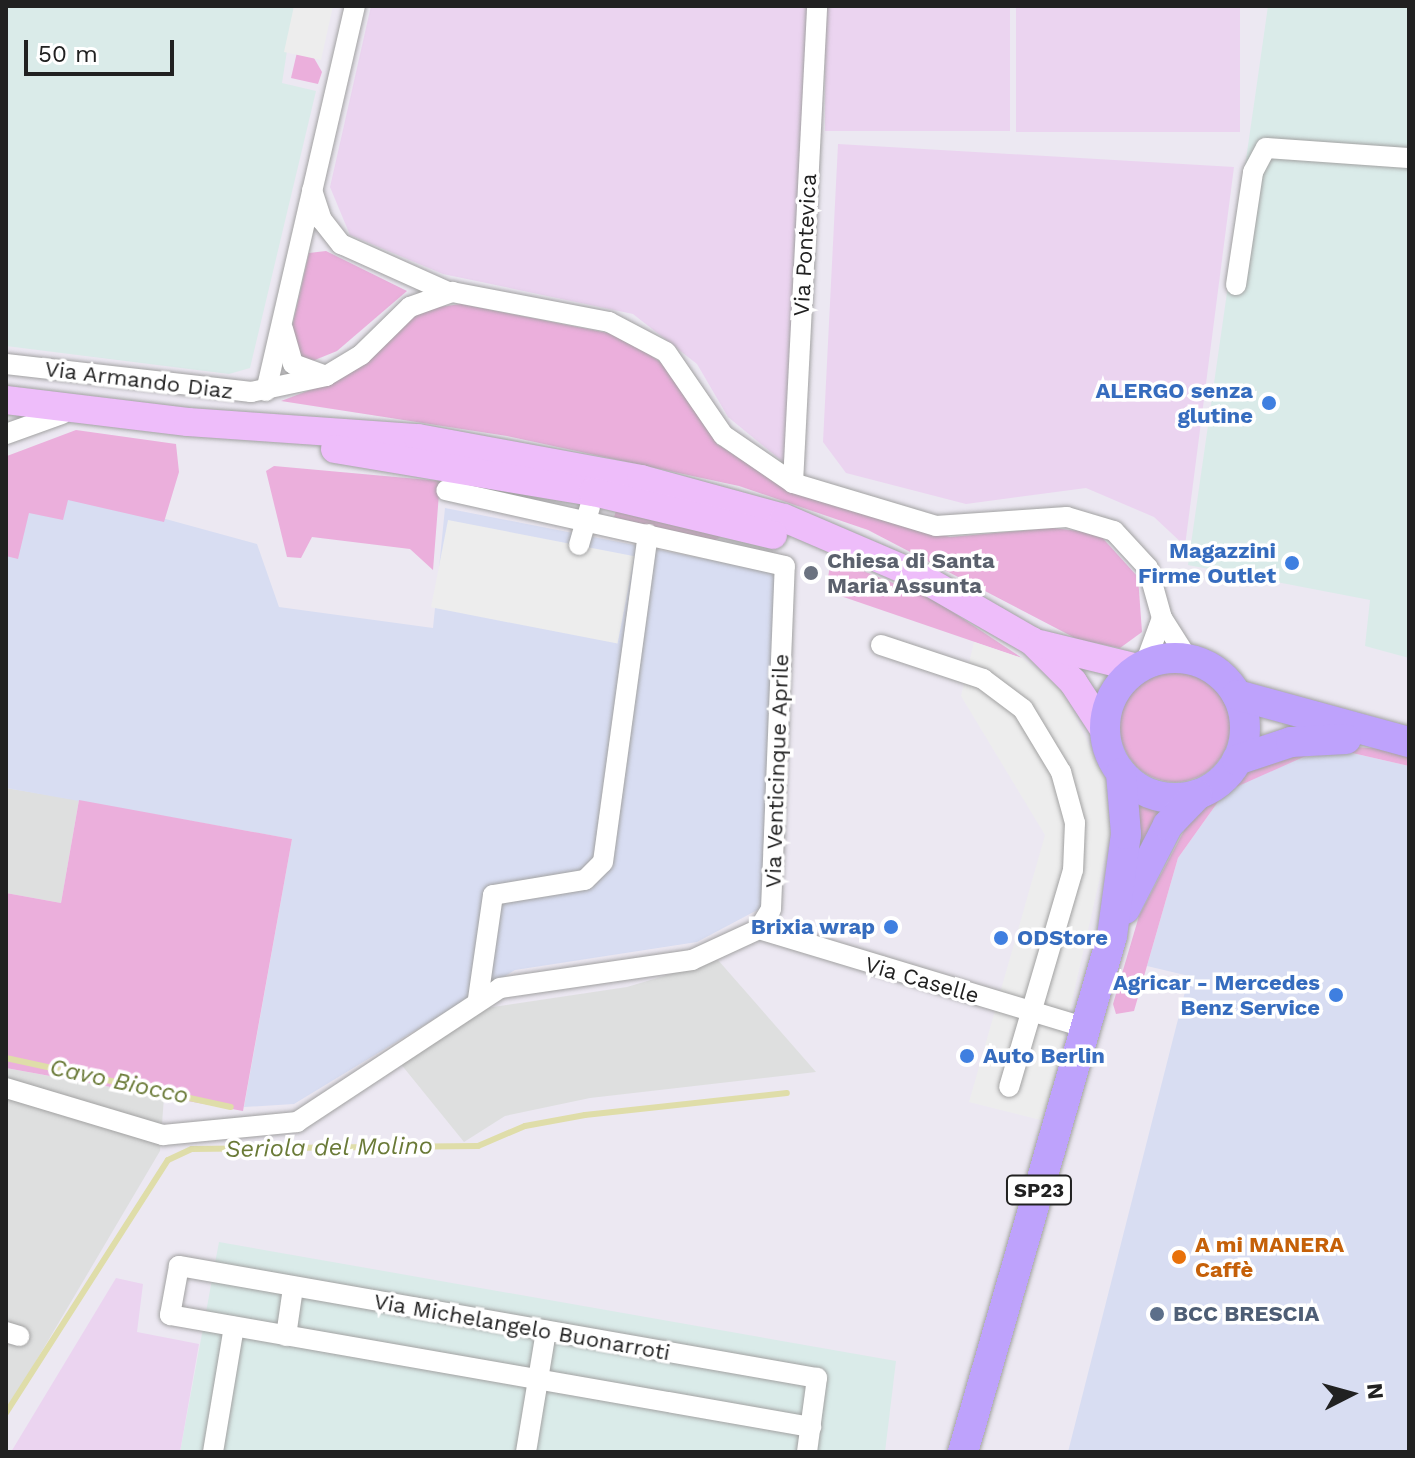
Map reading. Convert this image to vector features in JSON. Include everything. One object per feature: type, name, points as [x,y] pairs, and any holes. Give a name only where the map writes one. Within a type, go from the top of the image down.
[{"type":"main road","name":"Via Armando Diaz","points":[[6,400],[188,422],[418,438],[641,479],[784,518],[887,562],[1032,641],[1142,666]]},
{"type":"main road","name":"Via Armando Diaz","points":[[188,422],[214,435],[418,459],[590,505],[754,530],[887,562]]},
{"type":"main road","name":"Via Armando Diaz","points":[[590,505],[641,479]]},
{"type":"main road","name":"Via Armando Diaz","points":[[1032,641],[1073,682],[1105,731]]},
{"type":"main road","points":[[1237,760],[1245,728],[1237,695],[1214,669],[1188,659],[1142,666],[1113,695],[1105,731],[1121,773],[1155,796],[1197,795],[1237,760],[1291,742],[1402,741]]},
{"type":"main road","points":[[1237,695],[1402,741]]},
{"type":"main road","name":"SP23","points":[[963,1449],[1112,936],[1126,834],[1121,773]]},
{"type":"main road","name":"SP23","points":[[1112,936],[1156,843],[1197,795]]},
{"type":"street","points":[[266,391],[296,249],[355,6]]},
{"type":"street","name":"Via Pontevica","points":[[793,483],[817,6]]},
{"type":"street","points":[[1236,285],[1253,172],[1266,148],[1409,158]]},
{"type":"street","points":[[313,178],[315,206],[329,232],[413,281],[642,334],[674,361],[723,435],[793,483],[936,526],[1091,521],[1142,557],[1162,618],[1188,659]]},
{"type":"street","points":[[296,249],[307,234],[329,232]]},
{"type":"street","points":[[410,307],[413,281]]},
{"type":"street","name":"Via Armando Diaz","points":[[6,364],[266,391],[326,376],[361,355],[410,307],[452,292]]},
{"type":"street","points":[[281,321],[293,364],[326,376]]},
{"type":"street","points":[[6,434],[38,417],[90,410]]},
{"type":"street","name":"Via Armando Diaz","points":[[446,490],[590,505],[648,534],[785,566]]},
{"type":"street","points":[[579,545],[590,505]]},
{"type":"street","points":[[719,551],[754,530]]},
{"type":"street","points":[[478,999],[493,895],[585,880],[603,862],[648,534]]},
{"type":"street","name":"Via Venticinque Aprile","points":[[759,929],[771,909],[785,566]]},
{"type":"street","points":[[1142,666],[1162,618]]},
{"type":"street","points":[[881,645],[983,679],[1023,709],[1061,772],[1075,823],[1073,870],[1009,1087]]},
{"type":"street","points":[[6,1088],[163,1135],[297,1122],[478,999],[500,988],[692,960],[759,929]]},
{"type":"street","name":"Via Caselle","points":[[759,929],[1087,1028]]},
{"type":"street","name":"Via Michelangelo Buonarroti","points":[[234,1327],[170,1315],[179,1266],[817,1378],[807,1452]]},
{"type":"street","points":[[286,1336],[293,1288]]},
{"type":"street","points":[[213,1452],[234,1327],[811,1427]]},
{"type":"street","points":[[526,1452],[546,1331]]},
{"type":"shaded area","points":[[6,6],[294,6],[282,83],[316,91],[250,368],[229,374],[6,346]]},
{"type":"shaded area","points":[[294,6],[333,6],[321,60],[284,52]]},
{"type":"shaded area","points":[[371,6],[812,6],[788,466],[728,417],[697,364],[633,314],[443,274],[350,235],[330,187]]},
{"type":"shaded area","points":[[825,6],[1010,6],[1010,131],[825,131]]},
{"type":"shaded area","points":[[1016,6],[1240,6],[1240,132],[1016,132]]},
{"type":"shaded area","points":[[1268,6],[1409,6],[1409,658],[1365,646],[1370,600],[1188,565]]},
{"type":"shaded area","points":[[298,48],[310,51],[322,72],[318,84],[291,78]]},
{"type":"shaded area","points":[[838,144],[1234,167],[1185,546],[1154,517],[1086,488],[966,504],[846,473],[823,442]]},
{"type":"shaded area","points":[[326,251],[407,291],[337,351],[305,364],[290,336],[309,253]]},
{"type":"shaded area","points":[[461,304],[623,336],[663,364],[717,444],[793,492],[950,537],[1052,528],[1098,533],[1138,577],[1142,632],[1120,648],[1077,639],[868,530],[739,486],[507,436],[281,401],[334,381],[423,309]]},
{"type":"shaded area","points":[[76,430],[176,444],[179,472],[164,522],[68,500],[63,520],[29,513],[18,559],[6,556],[7,456]]},
{"type":"shaded area","points":[[274,466],[440,481],[433,570],[410,549],[312,537],[301,558],[287,557],[266,471]]},
{"type":"shaded area","points":[[16,478],[257,544],[279,607],[433,628],[445,508],[782,574],[763,907],[697,942],[515,970],[294,1104],[244,1107],[292,839],[6,788],[6,520]]},
{"type":"shaded area","points":[[617,508],[726,534],[712,542],[614,517]]},
{"type":"shaded area","points":[[448,520],[635,556],[618,644],[431,607]]},
{"type":"shaded area","points":[[831,558],[933,599],[1022,658],[826,591]]},
{"type":"shaded area","points":[[974,642],[1022,658],[1063,690],[1109,788],[1112,824],[1045,1121],[969,1102],[1045,835],[961,696]]},
{"type":"shaded area","points":[[1175,672],[1196,676],[1214,688],[1226,706],[1230,727],[1226,748],[1214,766],[1196,778],[1175,782],[1154,778],[1136,766],[1124,748],[1120,727],[1124,706],[1136,688],[1154,676]]},
{"type":"shaded area","points":[[1343,746],[1409,751],[1409,766],[1348,752],[1308,755],[1225,792],[1178,858],[1134,1011],[1116,1014],[1113,1004],[1139,916],[1196,808],[1260,759]]},
{"type":"shaded area","points":[[1348,752],[1409,766],[1409,1452],[1068,1452],[1189,976],[1147,966],[1178,858],[1225,792],[1281,761]]},
{"type":"shaded area","points":[[6,788],[79,800],[61,903],[6,893]]},
{"type":"shaded area","points":[[79,800],[292,839],[243,1111],[6,1068],[6,893],[61,903]]},
{"type":"shaded area","points":[[1138,803],[1164,811],[1142,852],[1134,850]]},
{"type":"shaded area","points":[[718,960],[816,1072],[590,1098],[505,1116],[464,1142],[400,1063],[480,1009],[627,987]]},
{"type":"shaded area","points":[[6,1068],[164,1097],[160,1151],[6,1412]]},
{"type":"shaded area","points":[[219,1242],[896,1361],[885,1452],[180,1452]]},
{"type":"shaded area","points":[[116,1278],[143,1284],[137,1332],[199,1344],[180,1452],[11,1452]]},
{"type":"waterway","name":"Cavo Biocco","points":[[6,1058],[231,1107]]},
{"type":"waterway","name":"Seriola del Molino","points":[[6,1413],[168,1160],[192,1149],[478,1146],[525,1126],[585,1115],[787,1093]]},
{"type":"place","name":"ALERGO senza glutine","points":[[1269,403]]},
{"type":"place","name":"Magazzini Firme Outlet","points":[[1292,563]]},
{"type":"place","name":"Chiesa di Santa Maria Assunta","points":[[811,573]]},
{"type":"place","name":"Brixia wrap","points":[[891,927]]},
{"type":"place","name":"ODStore","points":[[1001,938]]},
{"type":"place","name":"Agricar - Mercedes Benz Service","points":[[1336,995]]},
{"type":"place","name":"Auto Berlin","points":[[967,1056]]},
{"type":"place","name":"A mi MANERA Caffè","points":[[1179,1257]]},
{"type":"place","name":"BCC BRESCIA","points":[[1157,1314]]}]
